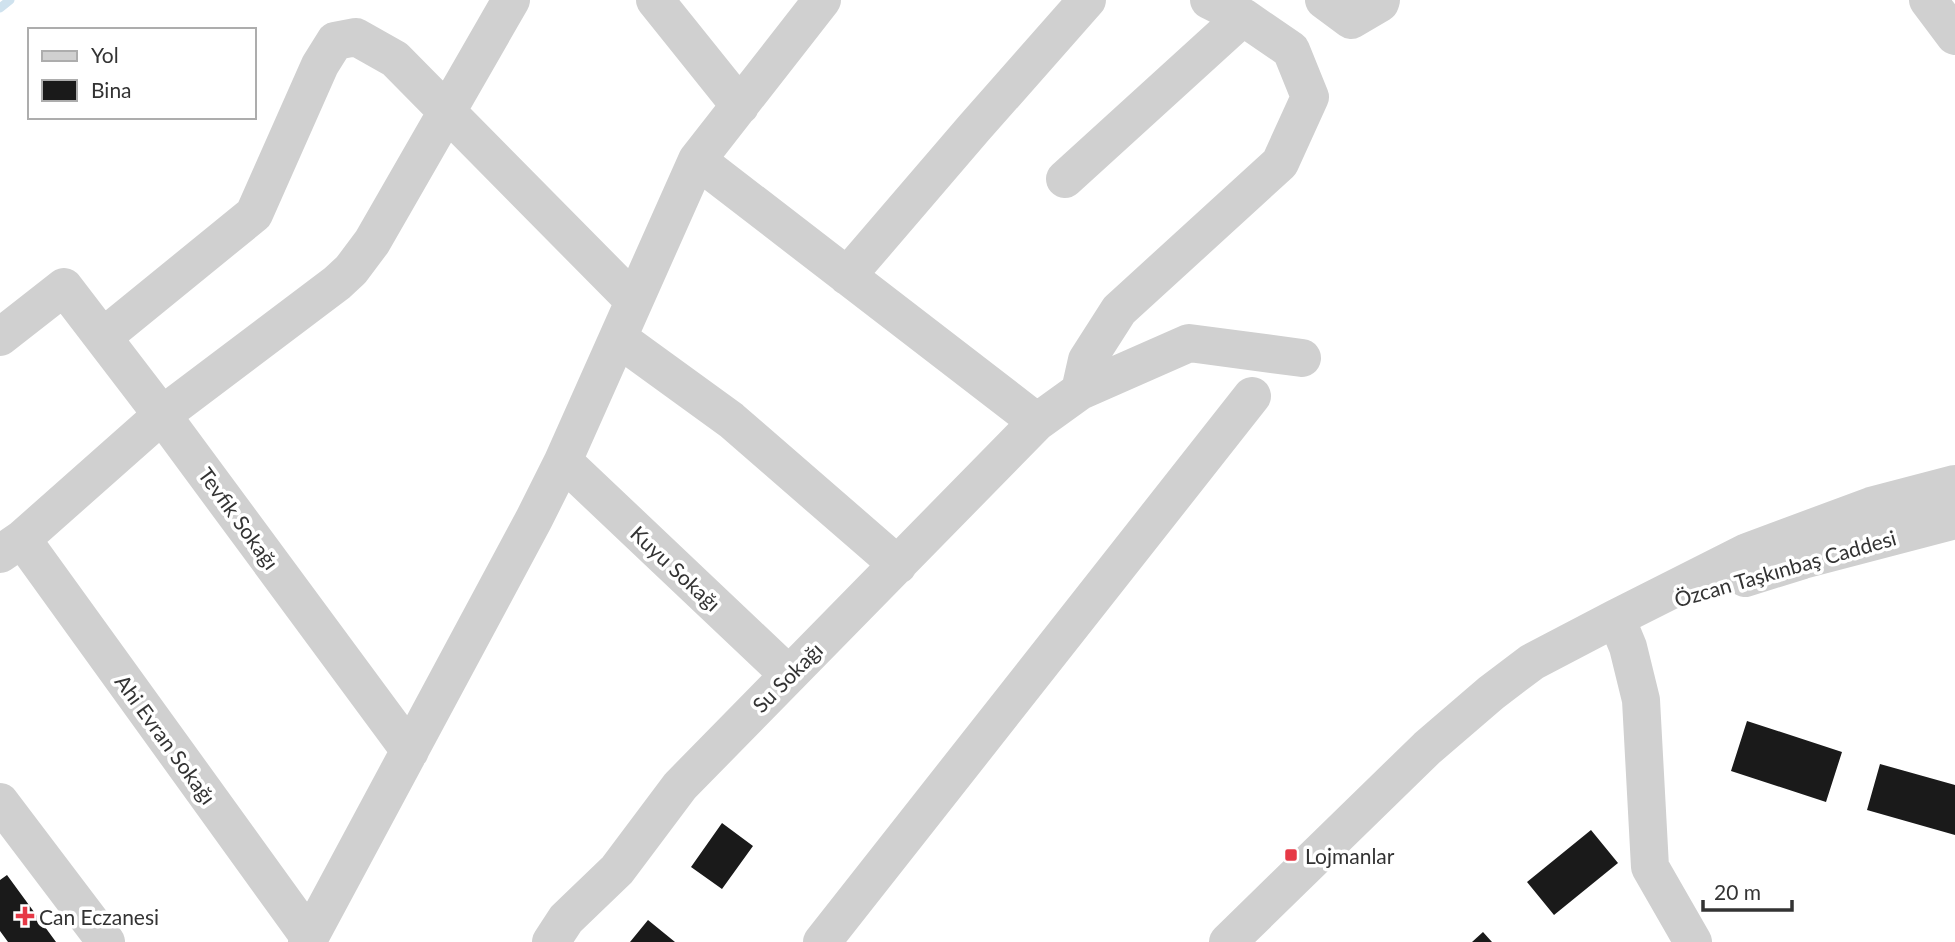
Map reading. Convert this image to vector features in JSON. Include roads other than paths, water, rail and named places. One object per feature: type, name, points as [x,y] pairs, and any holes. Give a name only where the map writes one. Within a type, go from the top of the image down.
[{"type":"street","points":[[11,546],[162,415],[315,301],[351,270],[372,242],[510,0]]},
{"type":"street","points":[[655,0],[740,106]]},
{"type":"street","points":[[309,940],[563,461],[698,160],[822,0]]},
{"type":"street","points":[[847,276],[1087,0]]},
{"type":"street","points":[[1080,391],[1087,360],[1119,310],[1280,163],[1310,97],[1291,50],[1243,17],[1209,0]]},
{"type":"street","points":[[1324,0],[1351,20],[1381,0]]},
{"type":"street","points":[[1928,0],[1955,36]]},
{"type":"street","points":[[1065,179],[1243,17]]},
{"type":"street","points":[[103,337],[254,214],[320,65],[335,41],[356,37],[395,58],[634,301]]},
{"type":"street","points":[[698,160],[1037,422]]},
{"type":"street","name":"Tevfik Sokağı","points":[[0,337],[64,288],[162,415],[410,751]]},
{"type":"street","points":[[618,338],[731,420],[898,565]]},
{"type":"street","name":"Su Sokağı","points":[[551,942],[566,919],[617,870],[680,786],[1037,422],[1080,391],[1189,343],[1302,358]]},
{"type":"street","points":[[822,942],[1252,396]]},
{"type":"street","name":"Kuyu Sokağı","points":[[563,461],[789,675]]},
{"type":"street","name":"Özcan Taşkınbaş Caddesi","points":[[1228,942],[1427,748],[1481,701],[1532,662],[1747,552],[1871,506],[1955,484]]},
{"type":"street","name":"Özcan Taşkınbaş Caddesi","points":[[1616,618],[1803,560],[1955,520]]},
{"type":"street","name":"Ahi Evran Sokağı","points":[[11,546],[309,940]]},
{"type":"street","points":[[1616,618],[1628,647],[1641,700],[1650,867],[1693,942]]},
{"type":"street","points":[[0,803],[106,942]]},
{"type":"waterway","points":[[0,8],[10,0]]},
{"type":"place","name":"Lojmanlar","points":[[1291,855]]},
{"type":"place","name":"Can Eczanesi","points":[[25,916]]}]
